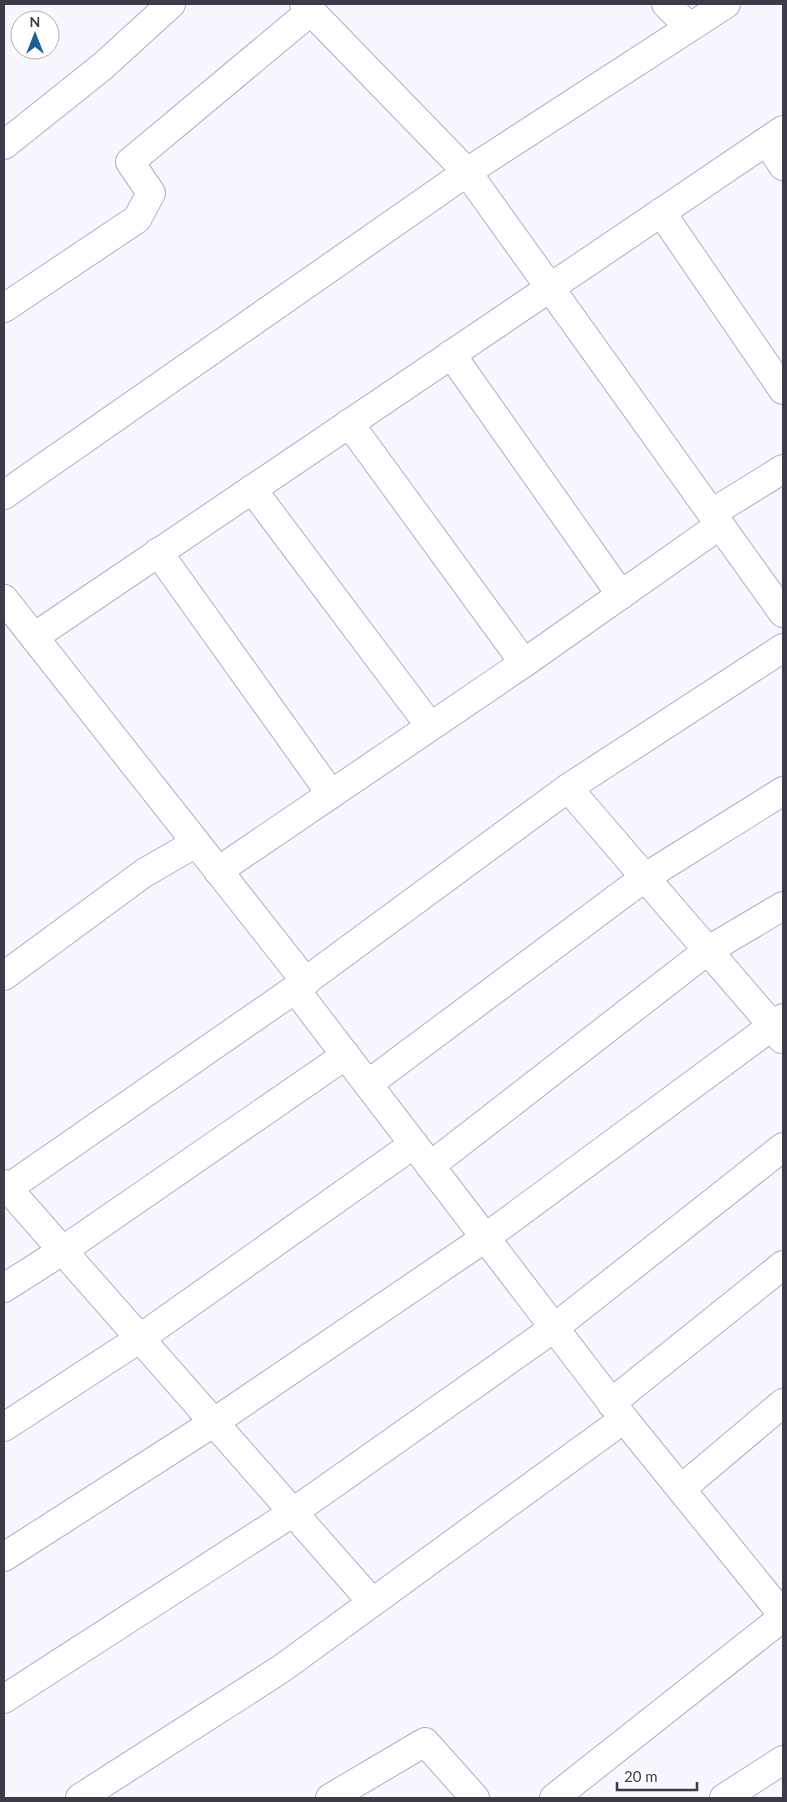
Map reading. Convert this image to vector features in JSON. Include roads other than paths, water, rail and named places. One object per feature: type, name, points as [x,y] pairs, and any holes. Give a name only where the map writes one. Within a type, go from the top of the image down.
[{"type":"street","points":[[4,145],[103,66],[170,4]]},
{"type":"street","points":[[666,4],[689,27]]},
{"type":"street","points":[[4,495],[467,172],[726,4]]},
{"type":"street","points":[[4,308],[136,219],[151,193],[130,162],[308,8],[467,172],[783,613]]},
{"type":"street","points":[[34,637],[775,135],[783,166]]},
{"type":"street","points":[[661,212],[783,390]]},
{"type":"street","points":[[451,354],[621,595]]},
{"type":"street","points":[[349,423],[524,663]]},
{"type":"street","points":[[218,871],[621,595],[716,519],[783,469]]},
{"type":"street","points":[[252,489],[430,726]]},
{"type":"street","points":[[158,552],[332,794]]},
{"type":"street","points":[[4,599],[218,871],[301,986],[346,1055],[617,1411],[783,1616],[554,1798]]},
{"type":"street","points":[[372,1602],[5,1188],[301,986],[568,788],[783,648]]},
{"type":"street","points":[[4,1557],[213,1423],[486,1238],[780,1028],[707,951],[568,788]]},
{"type":"street","points":[[368,1084],[644,878],[783,791]]},
{"type":"street","points":[[4,976],[144,873],[196,843]]},
{"type":"street","points":[[430,1166],[707,951],[783,906]]},
{"type":"street","points":[[4,1288],[62,1251],[346,1055]]},
{"type":"street","points":[[4,1427],[139,1339],[414,1144]]},
{"type":"street","points":[[4,1699],[292,1513],[554,1328],[783,1147]]},
{"type":"street","points":[[80,1798],[281,1668],[372,1602],[617,1411],[783,1264]]},
{"type":"street","points":[[681,1489],[783,1402]]},
{"type":"street","points":[[330,1798],[426,1742],[475,1798]]},
{"type":"street","points":[[724,1798],[783,1760]]}]
